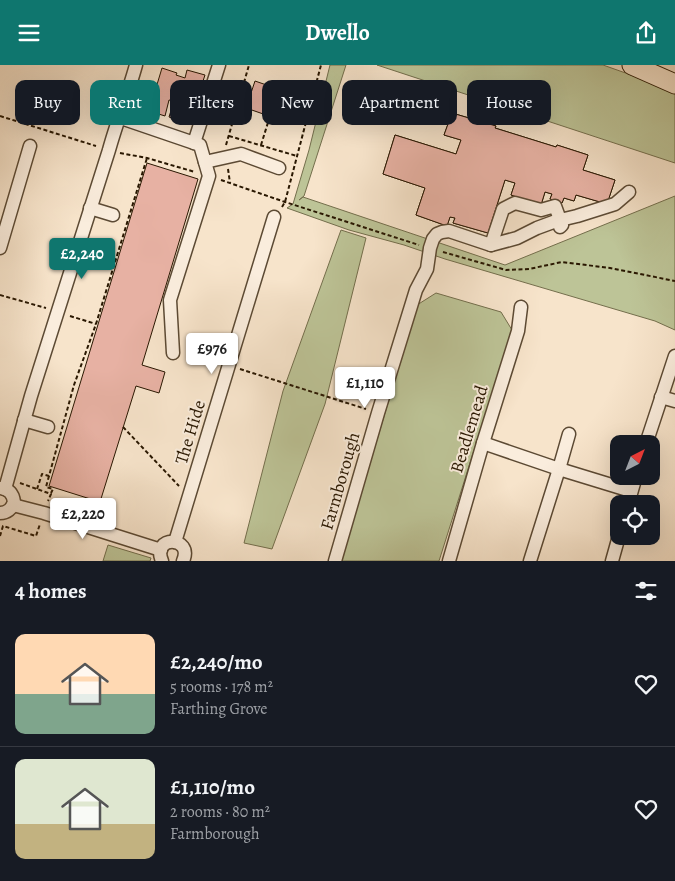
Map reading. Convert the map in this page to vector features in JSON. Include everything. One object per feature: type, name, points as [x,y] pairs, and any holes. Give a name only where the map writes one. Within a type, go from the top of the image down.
[{"type":"highway","points":[[632,65],[675,84]]},
{"type":"street","points":[[132,80],[136,65]]},
{"type":"street","points":[[194,143],[219,65]]},
{"type":"street","points":[[0,513],[5,513],[13,505],[11,493],[5,485],[116,125]]},
{"type":"street","points":[[141,125],[200,145],[209,176],[170,300],[172,353]]},
{"type":"street","points":[[0,249],[30,146]]},
{"type":"street","points":[[205,162],[240,154],[279,168]]},
{"type":"street","points":[[491,245],[517,238],[537,228],[560,220],[615,204],[629,192]]},
{"type":"street","points":[[491,245],[503,209],[515,203],[541,210],[555,206],[560,220]]},
{"type":"street","points":[[90,208],[113,215]]},
{"type":"street","name":"The Hide","points":[[175,542],[274,217]]},
{"type":"street","name":"Farmborough","points":[[335,561],[416,290],[427,269],[433,239],[437,234],[449,231],[491,245]]},
{"type":"street","name":"Beadlemead","points":[[448,561],[518,331],[521,307]]},
{"type":"street","points":[[649,435],[675,356]]},
{"type":"street","points":[[661,397],[675,401]]},
{"type":"street","points":[[24,420],[48,427]]},
{"type":"street","points":[[530,561],[569,434]]},
{"type":"street","points":[[483,443],[631,491]]},
{"type":"street","points":[[630,495],[633,485]]},
{"type":"street","points":[[13,505],[44,513],[161,555],[162,547],[168,542],[175,542],[182,546],[187,560]]},
{"type":"street","points":[[612,561],[616,545]]},
{"type":"path","points":[[230,183],[226,143],[249,65]]},
{"type":"path","points":[[285,202],[321,65]]},
{"type":"path","points":[[261,145],[267,125]]},
{"type":"path","points":[[228,136],[297,156]]},
{"type":"path","points":[[0,536],[3,526],[36,536],[53,489],[46,487],[74,385],[96,324],[147,158]]},
{"type":"path","points":[[229,365],[378,413]]},
{"type":"path","points":[[74,385],[79,387]]},
{"type":"path","points":[[123,427],[189,497]]},
{"type":"path","points":[[37,489],[42,474],[49,476]]},
{"type":"path","points":[[5,485],[37,489],[51,493]]},
{"type":"green space","points":[[330,65],[346,65],[332,109],[332,80],[326,80]]},
{"type":"green space","points":[[377,65],[603,65],[675,93],[675,163],[551,122],[551,80],[467,80],[467,95],[457,91],[457,80],[423,80]]},
{"type":"green space","points":[[315,125],[327,125],[304,196],[299,200],[303,197],[505,265],[675,196],[675,330],[655,321],[349,230],[287,208],[293,204]]},
{"type":"green space","points":[[341,230],[366,238],[325,404],[272,549],[244,543],[283,391]]},
{"type":"green space","points":[[436,293],[501,312],[512,330],[439,561],[341,561],[417,305]]},
{"type":"green space","points":[[108,545],[151,558],[150,561],[103,561]]},
{"type":"building","points":[[162,68],[185,78],[187,70],[205,75],[203,80],[170,80],[170,100],[165,116],[160,114],[160,80],[158,80]]},
{"type":"building","points":[[255,81],[262,83],[262,114],[252,110],[252,90]]},
{"type":"building","points":[[457,114],[467,117],[467,125],[493,125],[496,126],[495,128],[588,155],[583,170],[615,180],[607,204],[576,195],[574,201],[564,198],[562,203],[550,199],[552,194],[545,192],[541,205],[511,195],[515,183],[505,180],[488,233],[453,223],[455,218],[450,217],[447,226],[416,215],[425,188],[383,174],[395,135],[456,154],[461,140],[444,135],[448,125],[457,125]],"holes":[[[474,142],[501,150],[496,166],[469,158]],[[519,156],[547,164],[542,180],[514,172]],[[436,167],[455,173],[448,194],[430,188]],[[469,187],[483,191],[483,194],[486,195],[483,205],[465,200]]]},
{"type":"building","points":[[457,114],[467,117],[467,125],[493,125],[496,126],[495,128],[588,155],[583,170],[615,180],[607,204],[576,195],[574,201],[564,198],[562,203],[550,199],[552,194],[545,192],[541,205],[511,195],[515,183],[505,180],[488,233],[453,223],[455,218],[450,217],[447,226],[416,215],[425,188],[383,174],[395,135],[456,154],[461,140],[444,135],[448,125],[457,125]]},
{"type":"building","points":[[147,163],[198,179],[142,365],[165,372],[159,393],[136,386],[100,502],[49,486]]}]
